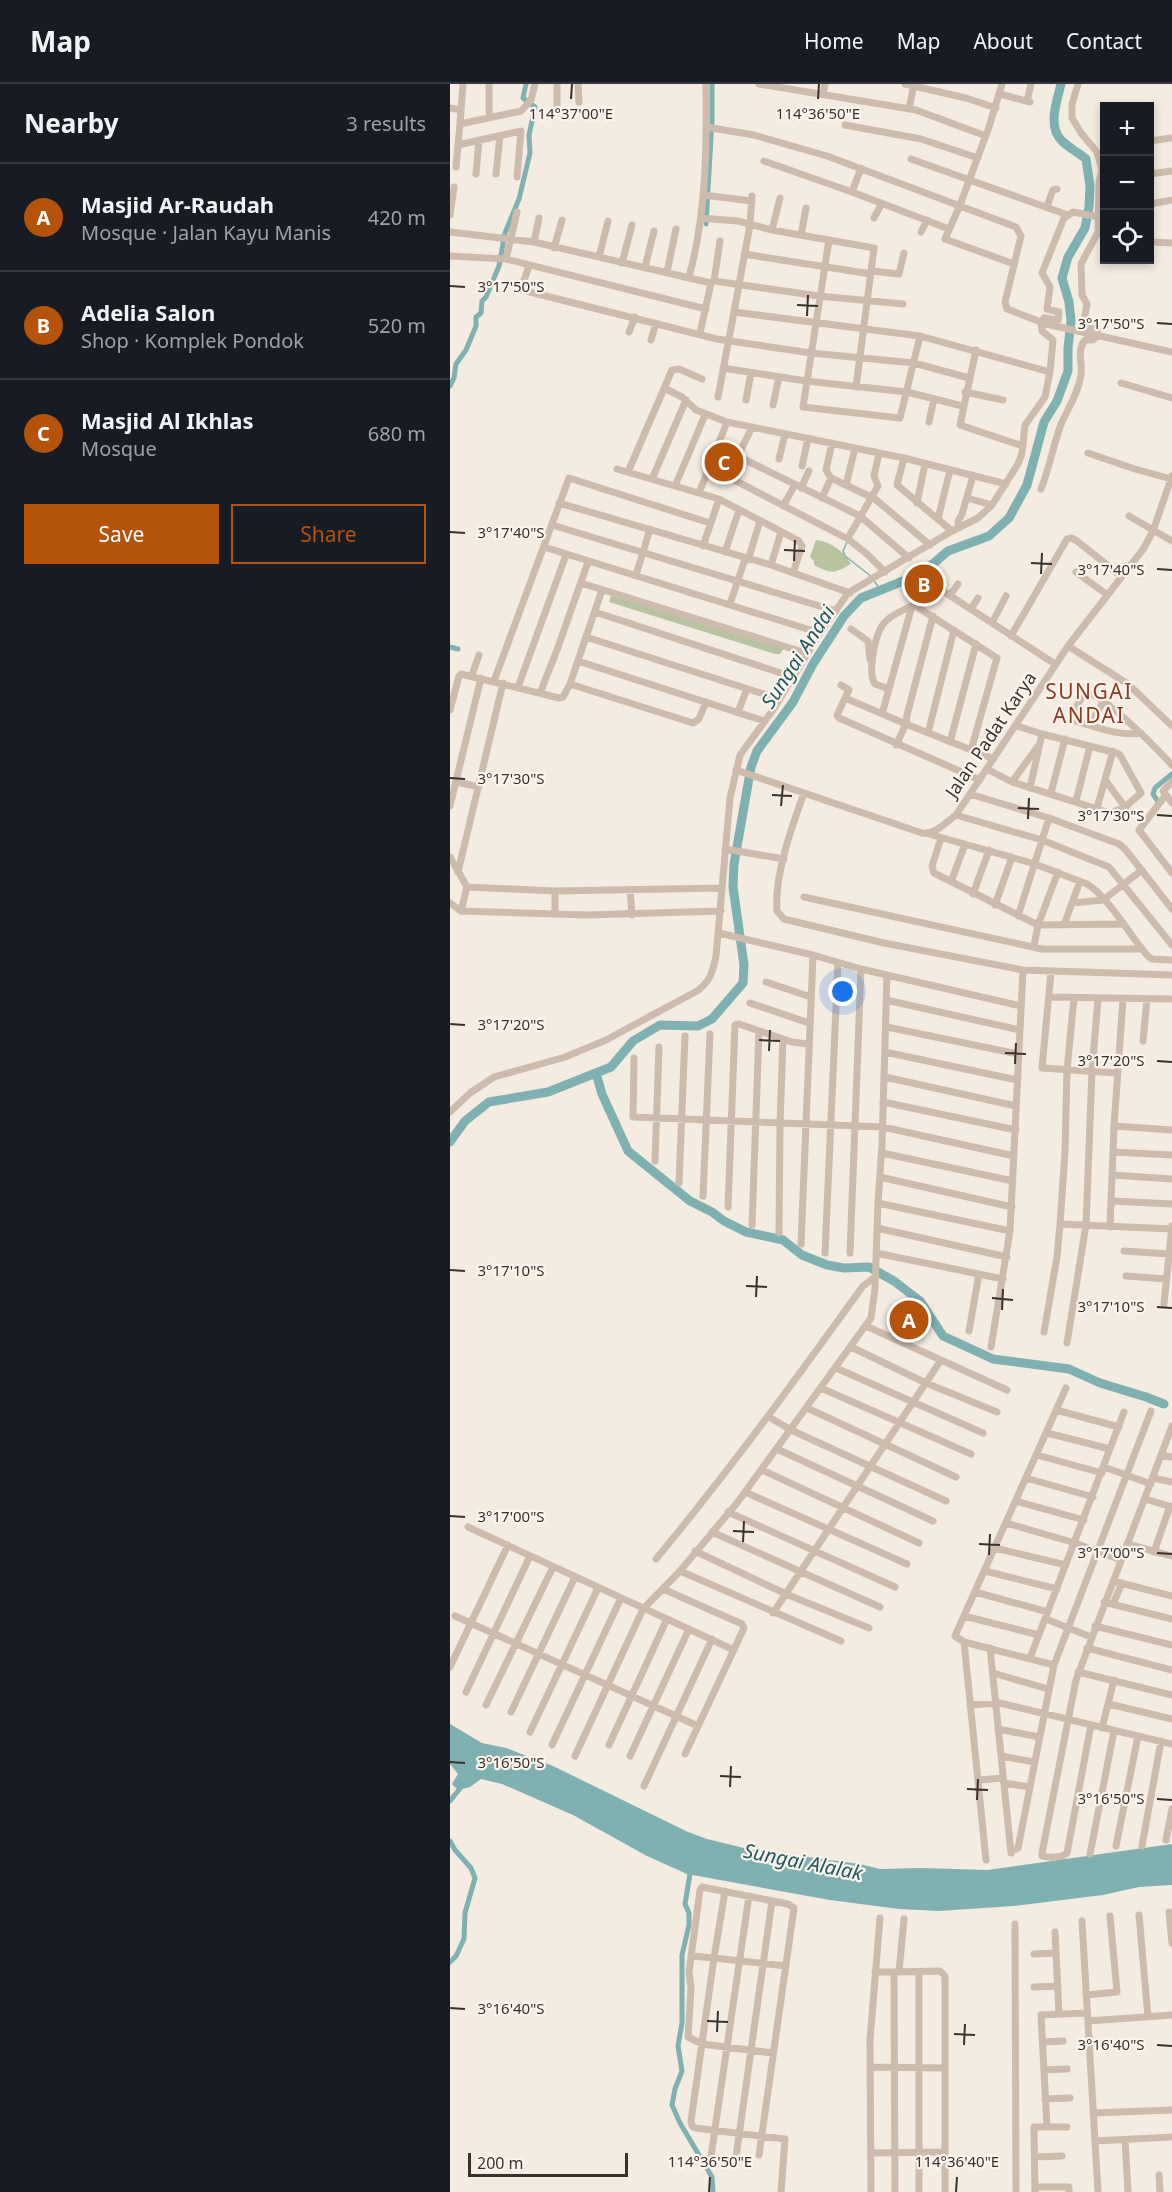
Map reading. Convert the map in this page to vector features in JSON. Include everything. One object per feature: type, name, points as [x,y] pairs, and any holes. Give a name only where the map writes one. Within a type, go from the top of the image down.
[{"type":"street","points":[[456,167],[455,150],[464,84]]},
{"type":"street","points":[[489,84],[490,116]]},
{"type":"street","points":[[450,130],[490,116],[521,111],[530,102],[535,84]]},
{"type":"street","points":[[557,84],[557,106]]},
{"type":"street","points":[[578,84],[579,102]]},
{"type":"street","points":[[689,278],[701,218],[708,127],[706,84]]},
{"type":"street","points":[[759,84],[909,109],[986,136]]},
{"type":"street","points":[[823,94],[825,84]]},
{"type":"street","points":[[905,84],[996,108]]},
{"type":"street","points":[[1002,84],[978,158],[945,239],[1014,264]]},
{"type":"street","points":[[1000,94],[1028,101],[1031,84]]},
{"type":"street","points":[[1078,84],[1072,104],[1072,118],[1097,152],[1100,163]]},
{"type":"street","points":[[909,109],[914,85]]},
{"type":"street","points":[[450,108],[461,110]]},
{"type":"street","points":[[844,125],[921,139],[978,158]]},
{"type":"street","points":[[708,127],[773,140],[861,168],[1019,229],[1021,236],[1006,307],[1044,323],[1172,352]]},
{"type":"street","points":[[455,150],[479,140],[521,131],[517,177]]},
{"type":"street","points":[[496,174],[500,136]]},
{"type":"street","points":[[1154,140],[1172,138]]},
{"type":"street","points":[[476,174],[479,140]]},
{"type":"street","points":[[911,159],[1068,215]]},
{"type":"street","points":[[764,161],[882,202],[902,215],[927,220],[949,229]]},
{"type":"street","points":[[852,192],[861,168]]},
{"type":"street","points":[[1154,173],[1172,171]]},
{"type":"street","points":[[450,214],[454,187]]},
{"type":"street","points":[[1047,206],[1053,190],[1057,189]]},
{"type":"street","points":[[703,195],[752,198],[750,225],[718,397]]},
{"type":"street","points":[[772,230],[780,198]]},
{"type":"street","points":[[1154,203],[1172,200]]},
{"type":"street","points":[[874,218],[882,202]]},
{"type":"street","points":[[1041,489],[1061,424],[1078,392],[1082,372],[1079,359],[1083,342],[1093,340],[1096,335],[1097,330],[1083,326],[1087,304],[1082,295],[1081,267],[1084,255],[1098,232],[1100,204]]},
{"type":"street","points":[[801,235],[806,208]]},
{"type":"street","points":[[504,260],[508,238],[517,212]]},
{"type":"street","points":[[450,1112],[470,1093],[494,1077],[548,1063],[606,1040],[697,991],[711,977],[719,933],[722,888],[728,849],[730,798],[746,745],[780,699],[806,653],[850,593],[978,518],[992,505],[1006,484],[1020,459],[1025,424],[1045,397],[1050,372],[1053,340],[1042,331],[1044,318],[1058,320],[1059,312],[1047,309],[1050,286],[1042,273],[1064,218],[1073,212],[1098,217]]},
{"type":"street","points":[[534,242],[539,218]]},
{"type":"street","points":[[701,218],[738,221],[772,230],[873,246],[875,251],[856,387]]},
{"type":"street","points":[[554,248],[562,220]]},
{"type":"street","points":[[921,232],[927,220]]},
{"type":"street","points":[[599,257],[608,221]]},
{"type":"street","points":[[622,263],[632,225]]},
{"type":"street","points":[[667,272],[676,229]]},
{"type":"street","points":[[645,267],[654,231]]},
{"type":"street","points":[[450,232],[534,242],[712,282],[903,304]]},
{"type":"street","points":[[829,240],[802,402],[804,408],[896,419],[901,417],[920,336]]},
{"type":"street","points":[[700,333],[720,241]]},
{"type":"street","points":[[1154,242],[1172,243]]},
{"type":"street","points":[[744,254],[824,268],[899,274],[904,253]]},
{"type":"street","points":[[450,256],[504,260],[623,287],[706,309]]},
{"type":"street","points":[[529,266],[522,286],[526,291],[717,339],[811,353],[914,363],[969,378]]},
{"type":"street","points":[[734,312],[920,336],[1050,372]]},
{"type":"street","points":[[629,332],[635,317]]},
{"type":"street","points":[[651,340],[656,323]]},
{"type":"street","points":[[976,350],[962,406],[960,426],[1023,446]]},
{"type":"street","points":[[628,472],[674,368],[702,379]]},
{"type":"street","points":[[723,368],[806,381],[907,392],[962,406]]},
{"type":"street","points":[[746,400],[751,373]]},
{"type":"street","points":[[774,405],[779,377]]},
{"type":"street","points":[[1121,383],[1172,398]]},
{"type":"street","points":[[664,388],[686,400],[693,408],[705,415],[727,422],[904,458],[1006,484]]},
{"type":"street","points":[[965,392],[1003,400]]},
{"type":"street","points":[[929,422],[934,399]]},
{"type":"street","points":[[652,479],[681,407],[686,400]]},
{"type":"street","points":[[675,486],[705,415]]},
{"type":"street","points":[[699,493],[727,422]]},
{"type":"street","points":[[738,456],[752,427]]},
{"type":"street","points":[[779,459],[785,434]]},
{"type":"street","points":[[783,506],[798,486],[805,468],[808,438]]},
{"type":"street","points":[[831,443],[826,470],[831,478],[873,498],[930,545]]},
{"type":"street","points":[[717,446],[861,517],[909,558]]},
{"type":"street","points":[[846,485],[855,448]]},
{"type":"street","points":[[848,539],[878,486],[874,476],[879,453]]},
{"type":"street","points":[[1088,453],[1135,469],[1172,478]]},
{"type":"street","points":[[904,458],[897,485],[938,519],[956,529]]},
{"type":"street","points":[[917,502],[926,464]]},
{"type":"street","points":[[709,466],[848,539],[885,572]]},
{"type":"street","points":[[617,469],[719,499],[802,544],[793,573]]},
{"type":"street","points":[[938,519],[950,470]]},
{"type":"street","points":[[956,529],[973,476]]},
{"type":"street","points":[[494,681],[569,478],[710,523]]},
{"type":"street","points":[[822,498],[831,478]]},
{"type":"street","name":"Jalan Padat Karya","points":[[929,834],[956,815],[1017,726],[1055,664],[1106,594],[1140,554],[1153,531],[1172,478]]},
{"type":"street","points":[[967,498],[992,505]]},
{"type":"street","points":[[703,546],[719,499]]},
{"type":"street","points":[[559,503],[771,565],[850,593]]},
{"type":"street","points":[[725,552],[739,510]]},
{"type":"street","points":[[1129,516],[1172,541]]},
{"type":"street","points":[[730,604],[760,521]]},
{"type":"street","points":[[552,525],[836,611]]},
{"type":"street","points":[[636,575],[650,529]]},
{"type":"street","points":[[771,565],[781,532]]},
{"type":"street","points":[[1011,636],[1067,539],[1072,538],[1077,541],[1121,576]]},
{"type":"street","points":[[544,547],[820,633]]},
{"type":"street","points":[[518,687],[566,555]]},
{"type":"street","points":[[540,693],[588,562]]},
{"type":"street","points":[[1076,572],[1106,594]]},
{"type":"street","points":[[926,580],[1055,664]]},
{"type":"street","points":[[581,583],[806,653]]},
{"type":"street","points":[[950,595],[958,584]]},
{"type":"street","points":[[450,710],[459,676],[463,674],[562,697],[570,684],[602,590]]},
{"type":"street","points":[[992,623],[1006,596]]},
{"type":"street","points":[[971,609],[978,598]]},
{"type":"street","points":[[871,664],[884,623],[916,604],[997,658],[972,750]]},
{"type":"street","points":[[882,714],[912,606]]},
{"type":"street","points":[[595,612],[793,677]]},
{"type":"street","points":[[897,745],[906,724],[906,715],[933,616]]},
{"type":"street","points":[[851,629],[868,641],[873,683],[889,689]]},
{"type":"street","points":[[928,733],[954,630]]},
{"type":"street","points":[[586,637],[780,699]]},
{"type":"street","points":[[950,742],[976,644]]},
{"type":"street","points":[[1068,646],[1128,684],[1172,726]]},
{"type":"street","points":[[472,675],[479,655]]},
{"type":"street","points":[[578,661],[764,721]]},
{"type":"street","points":[[450,806],[480,678]]},
{"type":"street","points":[[458,872],[504,683]]},
{"type":"street","points":[[570,684],[693,723],[699,719],[706,702]]},
{"type":"street","points":[[841,685],[849,690],[837,717],[980,780]]},
{"type":"street","points":[[738,712],[747,689]]},
{"type":"street","points":[[1141,734],[1131,735],[1090,725],[1072,720],[1071,716],[1086,692],[1089,692],[1141,734],[1172,765]]},
{"type":"street","points":[[845,698],[994,759]]},
{"type":"street","points":[[1090,725],[1103,702]]},
{"type":"street","points":[[987,769],[1012,782],[1110,813],[1125,807],[1138,797],[1141,790],[1120,756],[1113,751],[1017,726]]},
{"type":"street","points":[[1030,788],[1042,734]]},
{"type":"street","points":[[1051,794],[1065,740]]},
{"type":"street","points":[[1012,782],[1040,744]]},
{"type":"street","points":[[1076,801],[1090,746]]},
{"type":"street","points":[[1097,808],[1113,751]]},
{"type":"street","points":[[738,770],[941,838],[1035,864],[1080,881],[1091,886],[1152,959],[1172,960]]},
{"type":"street","points":[[1106,781],[1125,807]]},
{"type":"street","points":[[457,782],[479,787]]},
{"type":"street","points":[[1172,782],[1163,790],[1172,803]]},
{"type":"street","points":[[804,793],[784,859],[776,907],[778,914],[784,919],[884,943],[1023,970],[1172,975]]},
{"type":"street","points":[[970,794],[1049,818],[1119,844],[1172,909]]},
{"type":"street","points":[[1165,796],[1139,830],[1172,873]]},
{"type":"street","points":[[956,815],[1042,840],[1104,864],[1125,884],[1172,945]]},
{"type":"street","points":[[1017,916],[1049,818]]},
{"type":"street","points":[[941,838],[932,869],[934,873],[1017,916],[1038,925],[1125,924]]},
{"type":"street","points":[[951,882],[965,844]]},
{"type":"street","points":[[728,849],[784,859]]},
{"type":"street","points":[[973,894],[989,850]]},
{"type":"street","points":[[450,857],[467,887],[462,910]]},
{"type":"street","points":[[994,905],[1012,857]]},
{"type":"street","points":[[1072,903],[1103,900],[1142,870]]},
{"type":"street","points":[[1034,946],[1038,925],[1058,872]]},
{"type":"street","points":[[1064,926],[1080,881]]},
{"type":"street","points":[[467,887],[555,891],[722,888]]},
{"type":"street","points":[[630,890],[632,915]]},
{"type":"street","points":[[555,891],[555,914]]},
{"type":"street","points":[[804,897],[1046,949],[1142,949]]},
{"type":"street","points":[[450,903],[458,910],[555,914],[632,915],[721,911]]},
{"type":"street","points":[[719,933],[1022,1006]]},
{"type":"street","points":[[801,1244],[813,954]]},
{"type":"street","points":[[1151,974],[1152,959]]},
{"type":"street","points":[[825,1253],[838,963]]},
{"type":"street","points":[[850,1253],[861,969]]},
{"type":"street","points":[[991,1347],[1010,1231],[1023,970]]},
{"type":"street","points":[[1051,972],[1042,1068],[1117,1072]]},
{"type":"street","points":[[574,1756],[643,1609],[680,1571],[745,1492],[873,1314],[882,1154],[887,975]]},
{"type":"street","points":[[766,982],[811,997]]},
{"type":"street","points":[[1050,997],[1172,999]]},
{"type":"street","points":[[1044,1332],[1057,1257],[1060,1224],[1067,1070],[1074,998]]},
{"type":"street","points":[[1067,1343],[1086,1225],[1092,1071],[1098,999]]},
{"type":"street","points":[[1110,1227],[1117,1072],[1123,999]]},
{"type":"street","points":[[1143,1041],[1147,999]]},
{"type":"street","points":[[886,1000],[1020,1030]]},
{"type":"street","points":[[750,1003],[809,1023]]},
{"type":"street","points":[[728,1208],[735,1025],[739,1024],[783,1039],[808,1044]]},
{"type":"street","points":[[887,1027],[1018,1054]]},
{"type":"street","points":[[752,1225],[759,1030]]},
{"type":"street","points":[[703,1196],[710,1034]]},
{"type":"street","points":[[679,1183],[685,1036]]},
{"type":"street","points":[[779,1233],[783,1039]]},
{"type":"street","points":[[655,1161],[659,1047]]},
{"type":"street","points":[[885,1052],[1017,1080]]},
{"type":"street","points":[[634,1058],[632,1117],[883,1127],[1014,1156]]},
{"type":"street","points":[[885,1077],[1016,1106]]},
{"type":"street","points":[[883,1102],[1016,1130]]},
{"type":"street","points":[[1114,1126],[1172,1130]]},
{"type":"street","points":[[1113,1152],[1172,1155]]},
{"type":"street","points":[[882,1154],[1013,1181]]},
{"type":"street","points":[[1112,1175],[1172,1179]]},
{"type":"street","points":[[880,1177],[1012,1207]]},
{"type":"street","points":[[1111,1201],[1172,1204]]},
{"type":"street","points":[[878,1203],[1010,1231]]},
{"type":"street","points":[[1060,1224],[1172,1228],[1164,1304]]},
{"type":"street","points":[[877,1228],[1007,1257]]},
{"type":"street","points":[[1124,1251],[1169,1254]]},
{"type":"street","points":[[876,1256],[1003,1279]]},
{"type":"street","points":[[656,1559],[709,1496],[863,1286],[875,1274]]},
{"type":"street","points":[[969,1331],[979,1274]]},
{"type":"street","points":[[1126,1276],[1166,1279]]},
{"type":"street","points":[[866,1326],[1007,1390]]},
{"type":"street","points":[[851,1347],[926,1383],[997,1412]]},
{"type":"street","points":[[773,1613],[941,1360]]},
{"type":"street","points":[[836,1368],[983,1433]]},
{"type":"street","points":[[821,1388],[971,1454]]},
{"type":"street","points":[[1054,1665],[964,1642],[955,1636],[1066,1388]]},
{"type":"street","points":[[807,1408],[956,1477]]},
{"type":"street","points":[[1056,1410],[1119,1427]]},
{"type":"street","points":[[990,1648],[1011,1853],[1018,1848],[1054,1665],[1151,1411]]},
{"type":"street","points":[[1030,1658],[1124,1412]]},
{"type":"street","points":[[769,1417],[791,1430],[946,1500]]},
{"type":"street","points":[[1090,1725],[1067,1853],[1063,1856],[1045,1857],[1042,1855],[1066,1719],[1078,1672],[1172,1426]]},
{"type":"street","points":[[1047,1433],[1110,1449]]},
{"type":"street","points":[[777,1449],[933,1521]]},
{"type":"street","points":[[1037,1455],[1152,1481],[1172,1482]]},
{"type":"street","points":[[1161,1455],[1172,1457]]},
{"type":"street","points":[[762,1470],[919,1543]]},
{"type":"street","points":[[1026,1479],[1093,1497]]},
{"type":"street","points":[[745,1492],[907,1564]]},
{"type":"street","points":[[1145,1499],[1171,1507],[1154,1552]]},
{"type":"street","points":[[1016,1501],[1084,1520]]},
{"type":"street","points":[[728,1512],[895,1587]]},
{"type":"street","points":[[1006,1523],[1075,1543],[1121,1560]]},
{"type":"street","points":[[468,1527],[734,1650]]},
{"type":"street","points":[[1163,1529],[1172,1531]]},
{"type":"street","points":[[712,1532],[880,1606]]},
{"type":"street","points":[[1127,1544],[1172,1556]]},
{"type":"street","points":[[450,1667],[508,1545]]},
{"type":"street","points":[[995,1548],[1066,1565]]},
{"type":"street","points":[[695,1551],[786,1594],[869,1628]]},
{"type":"street","points":[[466,1692],[530,1556]]},
{"type":"street","points":[[486,1705],[554,1567]]},
{"type":"street","points":[[985,1570],[1057,1588]]},
{"type":"street","points":[[680,1571],[841,1641]]},
{"type":"street","points":[[511,1712],[575,1577]]},
{"type":"street","points":[[1113,1581],[1172,1596]]},
{"type":"street","points":[[1113,1604],[1122,1583]]},
{"type":"street","points":[[530,1732],[598,1588]]},
{"type":"street","points":[[663,1589],[744,1625],[744,1631],[685,1754]]},
{"type":"street","points":[[975,1592],[1047,1615],[1091,1637]]},
{"type":"street","points":[[552,1745],[621,1598]]},
{"type":"street","points":[[1104,1602],[1172,1619]]},
{"type":"street","points":[[454,1616],[698,1726]]},
{"type":"street","points":[[964,1616],[1039,1635]]},
{"type":"street","points":[[609,1745],[667,1619]]},
{"type":"street","points":[[1095,1626],[1172,1645]]},
{"type":"street","points":[[630,1756],[689,1629]]},
{"type":"street","points":[[644,1786],[712,1639]]},
{"type":"street","points":[[964,1642],[986,1860]]},
{"type":"street","points":[[1087,1648],[1172,1670]]},
{"type":"street","points":[[1078,1672],[1172,1695]]},
{"type":"street","points":[[993,1673],[1048,1689]]},
{"type":"street","points":[[1102,1728],[1114,1680]]},
{"type":"street","points":[[970,1705],[995,1703],[1172,1744]]},
{"type":"street","points":[[1109,1704],[1172,1719]]},
{"type":"street","points":[[998,1729],[1039,1737]]},
{"type":"street","points":[[1090,1854],[1114,1731]]},
{"type":"street","points":[[1116,1846],[1138,1736]]},
{"type":"street","points":[[1142,1846],[1161,1741]]},
{"type":"street","points":[[1001,1756],[1034,1762]]},
{"type":"street","points":[[979,1780],[1004,1780],[1030,1787]]},
{"type":"street","points":[[1166,1840],[1172,1809]]},
{"type":"street","points":[[759,2155],[794,1908],[793,1905],[701,1888],[691,1956],[688,2037],[702,2044],[773,2052]]},
{"type":"street","points":[[725,1891],[692,2125],[695,2128],[786,2141],[781,2192]]},
{"type":"street","points":[[710,2163],[749,1896]]},
{"type":"street","points":[[736,2157],[749,2049],[772,1901]]},
{"type":"street","points":[[1169,1912],[1172,1943]]},
{"type":"street","points":[[1139,1915],[1148,2017]]},
{"type":"street","points":[[1086,1995],[1117,1992],[1110,1916]]},
{"type":"street","points":[[871,2192],[872,2004],[880,1918]]},
{"type":"street","points":[[894,2192],[897,1972],[904,1919]]},
{"type":"street","points":[[1082,1921],[1098,2192]]},
{"type":"street","points":[[1015,1924],[1016,2192]]},
{"type":"street","points":[[1055,1932],[1059,2014]]},
{"type":"street","points":[[1034,1954],[1056,1953]]},
{"type":"street","points":[[691,1956],[786,1966]]},
{"type":"street","points":[[875,1972],[940,1971],[945,1976],[945,2192]]},
{"type":"street","points":[[919,1972],[919,2192]]},
{"type":"street","points":[[1034,1987],[1058,1986]]},
{"type":"street","points":[[1047,2127],[1041,2015],[1148,2017],[1172,2015]]},
{"type":"street","points":[[1042,2042],[1063,2041]]},
{"type":"street","points":[[871,2067],[945,2068]]},
{"type":"street","points":[[1044,2070],[1067,2069]]},
{"type":"street","points":[[1045,2099],[1070,2098]]},
{"type":"street","points":[[1093,2113],[1172,2110]]},
{"type":"street","points":[[1067,2127],[1035,2127],[1035,2190],[1069,2187],[1069,2192]]},
{"type":"street","points":[[1095,2140],[1172,2137]]},
{"type":"street","points":[[1125,2140],[1128,2192]]},
{"type":"street","points":[[871,2153],[945,2152]]},
{"type":"street","points":[[1035,2157],[1062,2156]]},
{"type":"street","points":[[1160,2175],[1160,2192]]},
{"type":"green space","points":[[816,540],[836,548],[851,564],[832,572],[814,565],[810,557]]},
{"type":"green space","points":[[612,593],[784,648],[780,654],[775,654],[609,602]]},
{"type":"water","name":"Sungai Alalak","points":[[450,1724],[482,1743],[506,1748],[553,1766],[688,1832],[748,1849],[860,1864],[880,1869],[988,1870],[1172,1844],[1172,1885],[1139,1887],[1103,1895],[1013,1906],[939,1911],[899,1909],[830,1900],[687,1874],[647,1856],[573,1815],[502,1784],[481,1779],[470,1787],[458,1790],[452,1784],[458,1774],[450,1764]]},
{"type":"waterway","points":[[450,386],[456,364],[466,350],[476,326],[476,317],[481,313],[482,301],[486,297],[499,266],[505,233],[519,199],[530,153],[529,135],[535,107],[523,98],[526,84]]},
{"type":"waterway","points":[[706,224],[712,84]]},
{"type":"waterway","name":"Sungai Andai","points":[[450,1142],[465,1121],[489,1102],[548,1092],[611,1067],[633,1041],[660,1025],[698,1026],[712,1019],[743,983],[744,965],[733,887],[734,864],[751,767],[757,751],[793,702],[813,664],[844,616],[861,598],[908,579],[934,563],[948,551],[989,536],[1009,518],[1027,485],[1044,422],[1057,401],[1068,371],[1071,321],[1069,302],[1062,278],[1068,257],[1085,228],[1090,186],[1086,159],[1062,141],[1055,129],[1054,114],[1061,84]]},
{"type":"waterway","points":[[847,542],[843,551],[845,556],[872,577]]},
{"type":"waterway","points":[[874,581],[880,589]]},
{"type":"waterway","points":[[450,647],[458,649]]},
{"type":"waterway","points":[[1156,806],[1159,803],[1153,794],[1155,788],[1172,774]]},
{"type":"waterway","points":[[596,1073],[602,1094],[628,1151],[690,1201],[724,1221],[746,1232],[783,1240],[802,1255],[827,1265],[844,1268],[869,1267],[894,1281],[920,1301],[943,1336],[993,1359],[1069,1369],[1100,1383],[1164,1404]]},
{"type":"waterway","points":[[450,1801],[462,1786]]},
{"type":"waterway","points":[[450,1841],[471,1868],[475,1878],[465,1913],[464,1939],[456,1956],[450,1962]]},
{"type":"waterway","points":[[692,1870],[685,1904],[689,1913],[689,1925],[682,1955],[682,2023],[678,2046],[682,2071],[672,2105],[712,2177],[713,2192]]},
{"type":"place","name":"Masjid Al Ikhlas","points":[[724,462]]},
{"type":"place","name":"Adelia Salon","points":[[924,584]]},
{"type":"place","name":"Masjid Ar-Raudah","points":[[909,1320]]},
{"type":"district","name":"SUNGAI ANDAI","points":[[1089,704]]}]
